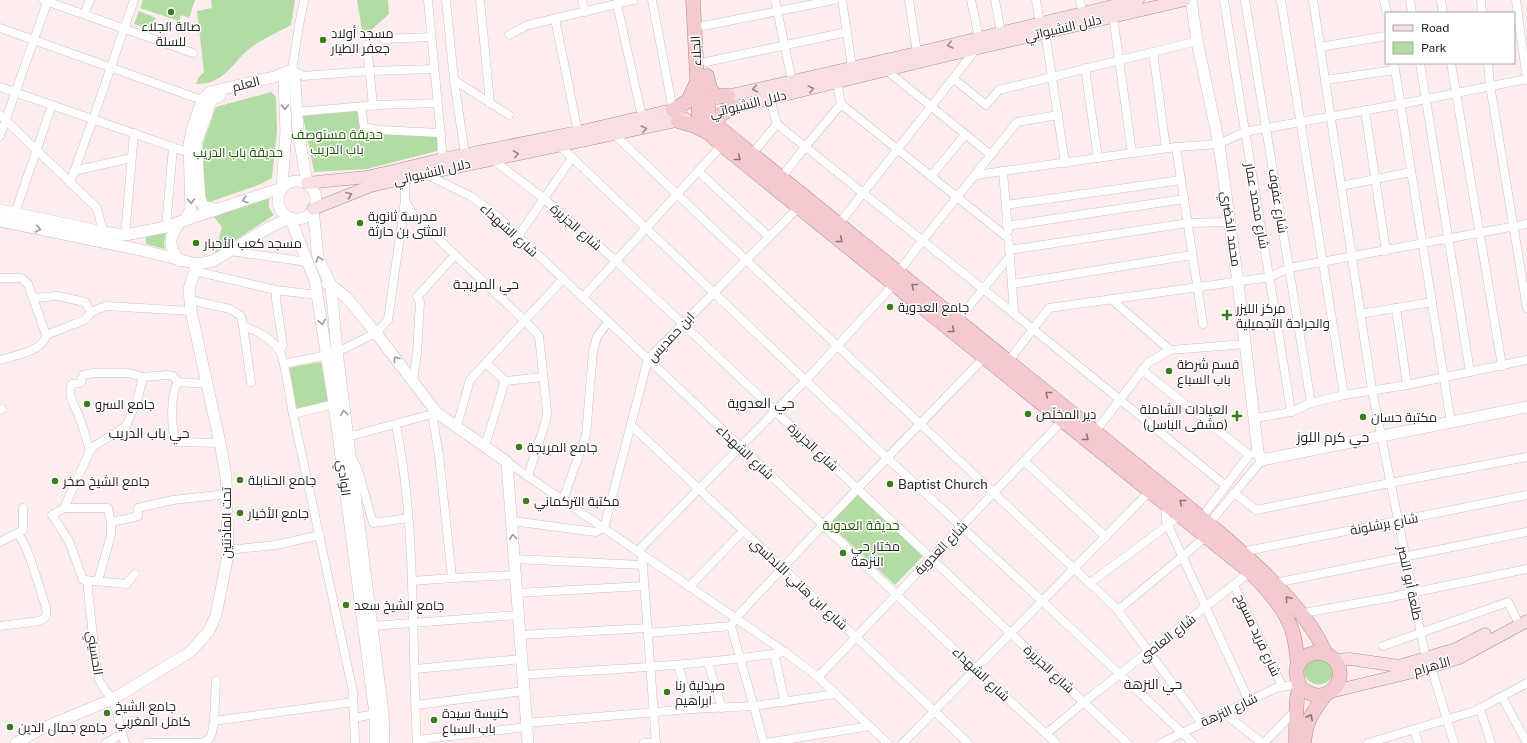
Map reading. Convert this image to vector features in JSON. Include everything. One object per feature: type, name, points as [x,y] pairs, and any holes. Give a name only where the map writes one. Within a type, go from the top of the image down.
[{"type":"highway","name":"الجلاء","points":[[693,0],[707,115]]},
{"type":"highway","name":"الجلاء","points":[[702,0],[703,73]]},
{"type":"highway","points":[[703,73],[688,101],[676,116],[695,126],[707,115]]},
{"type":"highway","points":[[703,73],[713,93],[731,101],[717,119],[707,115]]},
{"type":"highway","points":[[707,115],[722,145],[799,207],[957,321],[1095,432],[1203,527],[1293,616],[1313,630],[1330,657],[1339,668],[1340,677],[1336,686],[1327,694],[1310,716],[1305,728],[1304,743]]},
{"type":"highway","points":[[707,115],[838,225],[985,357],[1166,505],[1179,515],[1203,527],[1241,552],[1275,583],[1293,616],[1298,665]]},
{"type":"highway","points":[[1296,743],[1299,685],[1296,671],[1298,665],[1303,658],[1318,652],[1330,657]]},
{"type":"highway","points":[[1299,685],[1311,695],[1318,696],[1327,694]]},
{"type":"main road","name":"دلال النشيواتي","points":[[731,101],[770,99],[886,70],[978,43],[1043,28],[1138,0]]},
{"type":"main road","name":"دلال النشيواتي","points":[[313,209],[371,186],[492,159],[615,135],[676,116],[707,115],[731,101],[792,81],[918,53],[978,43],[1001,32],[1043,28],[1082,12],[1111,7],[1185,0]]},
{"type":"main road","name":"محمد الخضري","points":[[1191,0],[1197,41],[1219,144],[1255,418],[1256,455]]},
{"type":"main road","points":[[292,70],[295,82],[298,132],[307,183],[314,192],[315,204],[309,214],[303,218],[297,219],[290,218],[281,211],[278,205],[278,199],[282,188],[286,131],[284,81],[292,70]]},
{"type":"main road","name":"العلم","points":[[207,102],[210,92],[274,78],[292,70]]},
{"type":"main road","name":"العلم","points":[[207,102],[284,81],[295,82]]},
{"type":"main road","points":[[180,261],[170,244],[173,234],[191,209],[189,145],[192,130],[207,102]]},
{"type":"main road","points":[[207,102],[196,143],[200,198],[203,206],[215,209]]},
{"type":"main road","points":[[0,210],[103,232],[125,234],[166,227],[215,209],[282,188],[286,184],[296,181],[307,183],[367,177],[443,158],[578,132],[642,117],[676,116]]},
{"type":"main road","points":[[313,209],[318,258],[331,285]]},
{"type":"main road","points":[[0,221],[141,250],[180,261],[196,268],[214,260],[268,228],[290,218]]},
{"type":"main road","name":"الوادي","points":[[290,218],[315,281],[317,295],[332,354],[347,436],[383,713],[384,743]]},
{"type":"main road","name":"تحت المأذنتين","points":[[16,743],[43,728],[113,698],[190,652],[209,631],[216,615],[228,550],[227,494],[220,443],[191,306],[189,289],[196,268]]},
{"type":"main road","points":[[315,281],[331,285],[347,298],[413,381],[434,414],[457,426],[507,462],[528,743]]},
{"type":"main road","name":"الوادي","points":[[331,285],[334,404],[375,714],[375,743]]},
{"type":"main road","points":[[1256,455],[1380,436],[1527,407]]},
{"type":"main road","name":"الأهرام","points":[[1327,694],[1378,680],[1429,663],[1456,649],[1521,620],[1527,612]]},
{"type":"main road","name":"الأهرام","points":[[1330,657],[1399,666],[1429,663]]},
{"type":"main road","points":[[1377,664],[1373,667],[1371,673],[1374,679],[1378,680]]},
{"type":"street","points":[[84,14],[90,0]]},
{"type":"street","points":[[70,183],[112,67],[134,0]]},
{"type":"street","points":[[304,0],[292,70],[303,76],[370,71],[434,69]]},
{"type":"street","points":[[428,0],[443,158]]},
{"type":"street","points":[[446,0],[454,80],[465,154]]},
{"type":"street","points":[[480,0],[490,103]]},
{"type":"street","points":[[582,0],[585,12]]},
{"type":"street","points":[[509,35],[528,25],[633,0]]},
{"type":"street","points":[[652,0],[676,116]]},
{"type":"street","points":[[775,0],[792,81]]},
{"type":"street","points":[[703,26],[777,10],[834,0]]},
{"type":"street","points":[[842,0],[852,67]]},
{"type":"street","points":[[909,0],[918,53]]},
{"type":"street","points":[[838,225],[954,79],[978,43],[971,0]]},
{"type":"street","points":[[995,0],[1001,32]]},
{"type":"street","points":[[1036,0],[1052,77],[1065,163]]},
{"type":"street","points":[[1080,0],[1082,12]]},
{"type":"street","name":"شارع محمد عمار","points":[[1224,0],[1244,132],[1270,278],[1291,412]]},
{"type":"street","name":"شارع عفوف","points":[[1245,0],[1311,403]]},
{"type":"street","points":[[1281,0],[1344,395]]},
{"type":"street","name":"طلعة أبو النصر","points":[[1313,0],[1360,314],[1380,436],[1421,632],[1454,743]]},
{"type":"street","points":[[1384,0],[1386,12]]},
{"type":"street","points":[[1410,0],[1412,12]]},
{"type":"street","points":[[1441,0],[1443,12]]},
{"type":"street","points":[[1481,0],[1482,12]]},
{"type":"street","points":[[975,175],[1166,148],[1219,144],[1244,132],[1401,104],[1490,85],[1527,79],[1516,0]]},
{"type":"street","points":[[0,136],[3,117],[16,92],[46,1],[193,53]]},
{"type":"street","points":[[617,4],[642,117]]},
{"type":"street","points":[[1111,7],[1132,153]]},
{"type":"street","points":[[555,19],[578,132]]},
{"type":"street","points":[[0,28],[207,102]]},
{"type":"street","points":[[703,73],[784,46],[847,32]]},
{"type":"street","points":[[1320,47],[1385,36]]},
{"type":"street","points":[[384,39],[431,37]]},
{"type":"street","points":[[954,79],[986,105],[998,90],[1197,41]]},
{"type":"street","points":[[367,45],[373,106]]},
{"type":"street","points":[[1153,52],[1166,148]]},
{"type":"street","points":[[1420,64],[1470,372]]},
{"type":"street","points":[[1451,64],[1502,366]]},
{"type":"street","points":[[1488,64],[1490,85],[1527,308]]},
{"type":"street","points":[[1325,80],[1395,66],[1450,423]]},
{"type":"street","points":[[1085,68],[1098,158]]},
{"type":"street","points":[[886,70],[991,155]]},
{"type":"street","points":[[454,80],[509,115]]},
{"type":"street","points":[[837,82],[841,104],[1008,238]]},
{"type":"street","points":[[0,87],[190,153]]},
{"type":"street","points":[[770,99],[777,124],[1014,313],[1225,486]]},
{"type":"street","points":[[297,112],[373,106],[437,104]]},
{"type":"street","points":[[781,178],[841,104]]},
{"type":"street","points":[[15,213],[52,105]]},
{"type":"street","points":[[361,107],[364,127],[378,130],[441,133]]},
{"type":"street","points":[[1365,110],[1386,251]]},
{"type":"street","points":[[640,553],[740,446],[806,380],[896,278],[922,241],[1017,122],[1058,115]]},
{"type":"street","points":[[3,117],[97,208],[103,232]]},
{"type":"street","points":[[752,154],[777,124]]},
{"type":"street","points":[[125,234],[134,133]]},
{"type":"street","points":[[615,135],[1118,610],[1202,723]]},
{"type":"street","points":[[931,176],[966,135]]},
{"type":"street","points":[[583,297],[722,145]]},
{"type":"street","points":[[560,146],[887,458],[1193,743]]},
{"type":"street","points":[[166,227],[173,147]]},
{"type":"street","points":[[1176,147],[1203,324]]},
{"type":"street","points":[[74,171],[131,158]]},
{"type":"street","points":[[518,236],[572,158]]},
{"type":"street","name":"شارع الجزيرة","points":[[492,159],[544,199],[616,261],[1127,743]]},
{"type":"street","points":[[698,171],[769,237]]},
{"type":"street","points":[[1003,171],[1014,313]]},
{"type":"street","points":[[1341,186],[1411,172]]},
{"type":"street","name":"شارع الشهداء","points":[[425,174],[472,197],[498,217],[896,595],[1056,743]]},
{"type":"street","points":[[284,364],[332,354],[376,333],[388,320],[405,201],[405,178]]},
{"type":"street","points":[[1006,205],[1181,180]]},
{"type":"street","points":[[1007,226],[1184,199]]},
{"type":"street","points":[[405,201],[415,217],[525,320],[539,336],[547,411],[546,420],[528,476]]},
{"type":"street","name":"ابن حمديس","points":[[604,528],[648,359],[799,207]]},
{"type":"street","points":[[957,321],[983,289],[1009,253],[1188,223],[1229,222]]},
{"type":"street","points":[[1008,362],[1049,308],[1270,278],[1289,268],[1527,224]]},
{"type":"street","points":[[230,251],[308,262]]},
{"type":"street","points":[[413,381],[417,352],[420,302],[417,297],[455,255]]},
{"type":"street","points":[[1012,284],[1192,255]]},
{"type":"street","points":[[196,268],[276,290],[317,295]]},
{"type":"street","points":[[0,278],[21,278],[28,284],[46,335],[46,340],[42,344],[25,353],[0,360]]},
{"type":"street","points":[[457,426],[470,380],[563,279]]},
{"type":"street","points":[[276,290],[283,345],[280,350]]},
{"type":"street","points":[[33,298],[57,296],[85,302],[91,312]]},
{"type":"street","points":[[1111,299],[1170,350]]},
{"type":"street","points":[[1360,314],[1432,302]]},
{"type":"street","points":[[46,335],[86,319],[91,312],[106,306],[191,306],[230,308],[241,316],[251,382]]},
{"type":"street","points":[[1396,308],[1408,385]]},
{"type":"street","points":[[563,500],[586,435],[593,351],[597,337],[608,322]]},
{"type":"street","points":[[243,326],[268,338],[280,350],[284,364],[293,414],[353,692],[355,743]]},
{"type":"street","points":[[1095,432],[1148,363],[1170,350],[1246,344]]},
{"type":"street","points":[[520,635],[647,630],[733,622],[782,568],[824,526],[857,488],[985,357]]},
{"type":"street","points":[[1255,418],[1291,412],[1311,403],[1344,395],[1408,385],[1527,360]]},
{"type":"street","points":[[486,363],[505,381],[543,378]]},
{"type":"street","points":[[1142,370],[1256,455]]},
{"type":"street","points":[[90,451],[78,414],[73,404],[70,388],[72,384],[81,383],[84,375],[93,373],[128,373],[143,376],[167,375],[173,376],[178,382],[208,384]]},
{"type":"street","points":[[64,508],[93,447],[126,426],[137,401],[143,376]]},
{"type":"street","points":[[485,446],[505,381]]},
{"type":"street","points":[[178,382],[175,386],[171,414],[173,436],[176,442],[220,443]]},
{"type":"street","points":[[293,414],[334,404]]},
{"type":"street","points":[[347,436],[396,425],[434,414],[452,578]]},
{"type":"street","name":"شارع العدوية","points":[[818,677],[1063,420]]},
{"type":"street","points":[[396,425],[402,453],[408,518],[414,624],[417,742],[527,725],[691,709],[754,706],[836,694]]},
{"type":"street","name":"شارع ابن هاني الأندلسي","points":[[631,425],[968,743]]},
{"type":"street","points":[[349,451],[358,470],[373,523],[408,518]]},
{"type":"street","points":[[1118,610],[1183,557],[1203,527],[1225,486],[1256,455]]},
{"type":"street","points":[[1203,527],[1234,493],[1256,455]]},
{"type":"street","points":[[1234,493],[1256,510],[1527,457]]},
{"type":"street","points":[[1024,461],[1106,537]]},
{"type":"street","points":[[507,462],[689,587],[733,622],[784,652],[818,677],[888,743]]},
{"type":"street","points":[[903,743],[1150,491]]},
{"type":"street","points":[[111,522],[138,516],[138,508],[157,503],[227,494]]},
{"type":"street","name":"شارع برشلونة","points":[[1241,552],[1398,522],[1527,495]]},
{"type":"street","points":[[1166,505],[1166,522],[1249,701]]},
{"type":"street","points":[[0,542],[23,530],[23,508]]},
{"type":"street","points":[[98,581],[111,535],[111,522],[108,508],[64,508],[52,515],[69,541],[83,580],[126,584],[135,574]]},
{"type":"street","points":[[1090,583],[1168,525],[1179,515]]},
{"type":"street","points":[[512,521],[596,532],[604,528]]},
{"type":"street","points":[[689,587],[743,531]]},
{"type":"street","points":[[1275,583],[1527,532]]},
{"type":"street","points":[[0,626],[39,621],[47,615],[46,607],[27,550],[22,537],[17,533]]},
{"type":"street","points":[[228,550],[276,545],[320,535]]},
{"type":"street","points":[[640,553],[644,586],[656,742],[644,743]]},
{"type":"street","points":[[514,560],[642,565]]},
{"type":"street","points":[[1293,616],[1527,569]]},
{"type":"street","name":"شارع العاصي","points":[[1046,734],[1084,702],[1250,572]]},
{"type":"street","points":[[412,581],[516,576]]},
{"type":"street","name":"الحسيني","points":[[87,580],[96,665],[100,680],[105,690],[113,698],[125,743]]},
{"type":"street","name":"شارع فريد مسوح","points":[[1234,585],[1282,686]]},
{"type":"street","points":[[517,593],[644,586]]},
{"type":"street","points":[[1383,646],[1508,602],[1521,620]]},
{"type":"street","points":[[372,626],[518,615]]},
{"type":"street","points":[[733,622],[740,659],[765,743],[870,726]]},
{"type":"street","points":[[523,675],[678,665],[740,659],[784,652]]},
{"type":"street","points":[[774,654],[785,702]]},
{"type":"street","points":[[415,670],[522,659]]},
{"type":"street","points":[[708,662],[722,708]]},
{"type":"street","points":[[678,665],[691,709]]},
{"type":"street","points":[[147,743],[198,743],[205,742],[211,738],[214,721],[216,681]]},
{"type":"street","points":[[1368,743],[1382,741],[1414,729],[1480,709],[1527,683]]},
{"type":"street","name":"شارع النزهة","points":[[1161,743],[1282,686],[1299,685]]},
{"type":"street","points":[[416,705],[524,691]]},
{"type":"street","points":[[1502,697],[1527,743]]},
{"type":"street","points":[[214,721],[353,702]]},
{"type":"street","points":[[1224,713],[1263,743],[1297,709]]},
{"type":"street","points":[[1480,709],[1491,743]]},
{"type":"street","points":[[354,718],[375,714]]},
{"type":"street","points":[[1414,729],[1418,743]]},
{"type":"street","points":[[106,743],[122,734]]},
{"type":"green space","name":"صالة الجلاء للسلة","points":[[143,0],[195,0],[189,18],[181,15],[179,21],[140,8]]},
{"type":"green space","points":[[211,0],[295,0],[291,25],[252,47],[219,78],[213,81],[196,84],[199,77],[204,72],[197,11],[212,8]]},
{"type":"green space","points":[[357,0],[388,0],[389,14],[363,37]]},
{"type":"green space","points":[[139,11],[156,18],[151,30],[134,24]]},
{"type":"green space","name":"حديقة باب الدريب","points":[[271,92],[276,97],[277,131],[272,178],[261,184],[207,203],[203,200],[203,143],[216,107]]},
{"type":"green space","name":"حديقة مستوصف باب الدريب","points":[[357,111],[362,130],[437,137],[437,151],[367,169],[314,172],[303,116]]},
{"type":"green space","points":[[269,198],[269,208],[274,215],[216,253],[222,227],[214,217]]},
{"type":"green space","points":[[166,232],[164,243],[165,249],[146,244],[146,235]]},
{"type":"green space","points":[[321,362],[328,402],[297,409],[288,368]]},
{"type":"green space","name":"حديقة العدوية","points":[[857,492],[923,556],[895,585],[829,524]]},
{"type":"green space","points":[[1310,658],[1332,662],[1333,676],[1328,681],[1323,684],[1318,684],[1308,680],[1304,671],[1305,665]]},
{"type":"place","name":"صالة الجلاء للسلة","points":[[171,12]]},
{"type":"place","name":"مسجد أولاد جعفر الطيار","points":[[323,40]]},
{"type":"place","name":"مدرسة ثانوية المثنى بن حارثة","points":[[360,223]]},
{"type":"place","name":"مسجد كعب الأحبار","points":[[196,243]]},
{"type":"place","name":"جامع العدوية","points":[[890,307]]},
{"type":"place","name":"مركز الليزر والجراحة التجميلية","points":[[1227,315]]},
{"type":"place","name":"قسم شرطة باب السباع","points":[[1169,371]]},
{"type":"place","name":"جامع السرو","points":[[87,404]]},
{"type":"place","name":"دير المخلّص","points":[[1028,414]]},
{"type":"place","name":"العيادات الشاملة (مشفى الباسل)","points":[[1237,416]]},
{"type":"place","name":"مكتبة حسان","points":[[1363,417]]},
{"type":"place","name":"جامع المريجة","points":[[519,447]]},
{"type":"place","name":"جامع الحنابلة","points":[[240,480]]},
{"type":"place","name":"جامع الشيخ صخر","points":[[55,481]]},
{"type":"place","name":"Baptist Church","points":[[890,484]]},
{"type":"place","name":"مكتبة التركماني","points":[[526,501]]},
{"type":"place","name":"جامع الأخيار","points":[[240,513]]},
{"type":"place","name":"مختار حي النزهة","points":[[843,553]]},
{"type":"place","name":"جامع الشيخ سعد","points":[[346,605]]},
{"type":"place","name":"صيدلية رنا ابراهيم","points":[[667,692]]},
{"type":"place","name":"جامع الشيخ كامل المغربي","points":[[107,713]]},
{"type":"place","name":"كنيسة سيدة باب السباع","points":[[434,720]]},
{"type":"place","name":"جامع جمال الدين","points":[[10,727]]},
{"type":"district","name":"حي المريجة","points":[[486,284]]},
{"type":"district","name":"حي العدوية","points":[[761,403]]},
{"type":"district","name":"حي باب الدريب","points":[[149,433]]},
{"type":"district","name":"حي كرم اللوز","points":[[1333,437]]},
{"type":"district","name":"حي النزهة","points":[[1153,684]]}]
